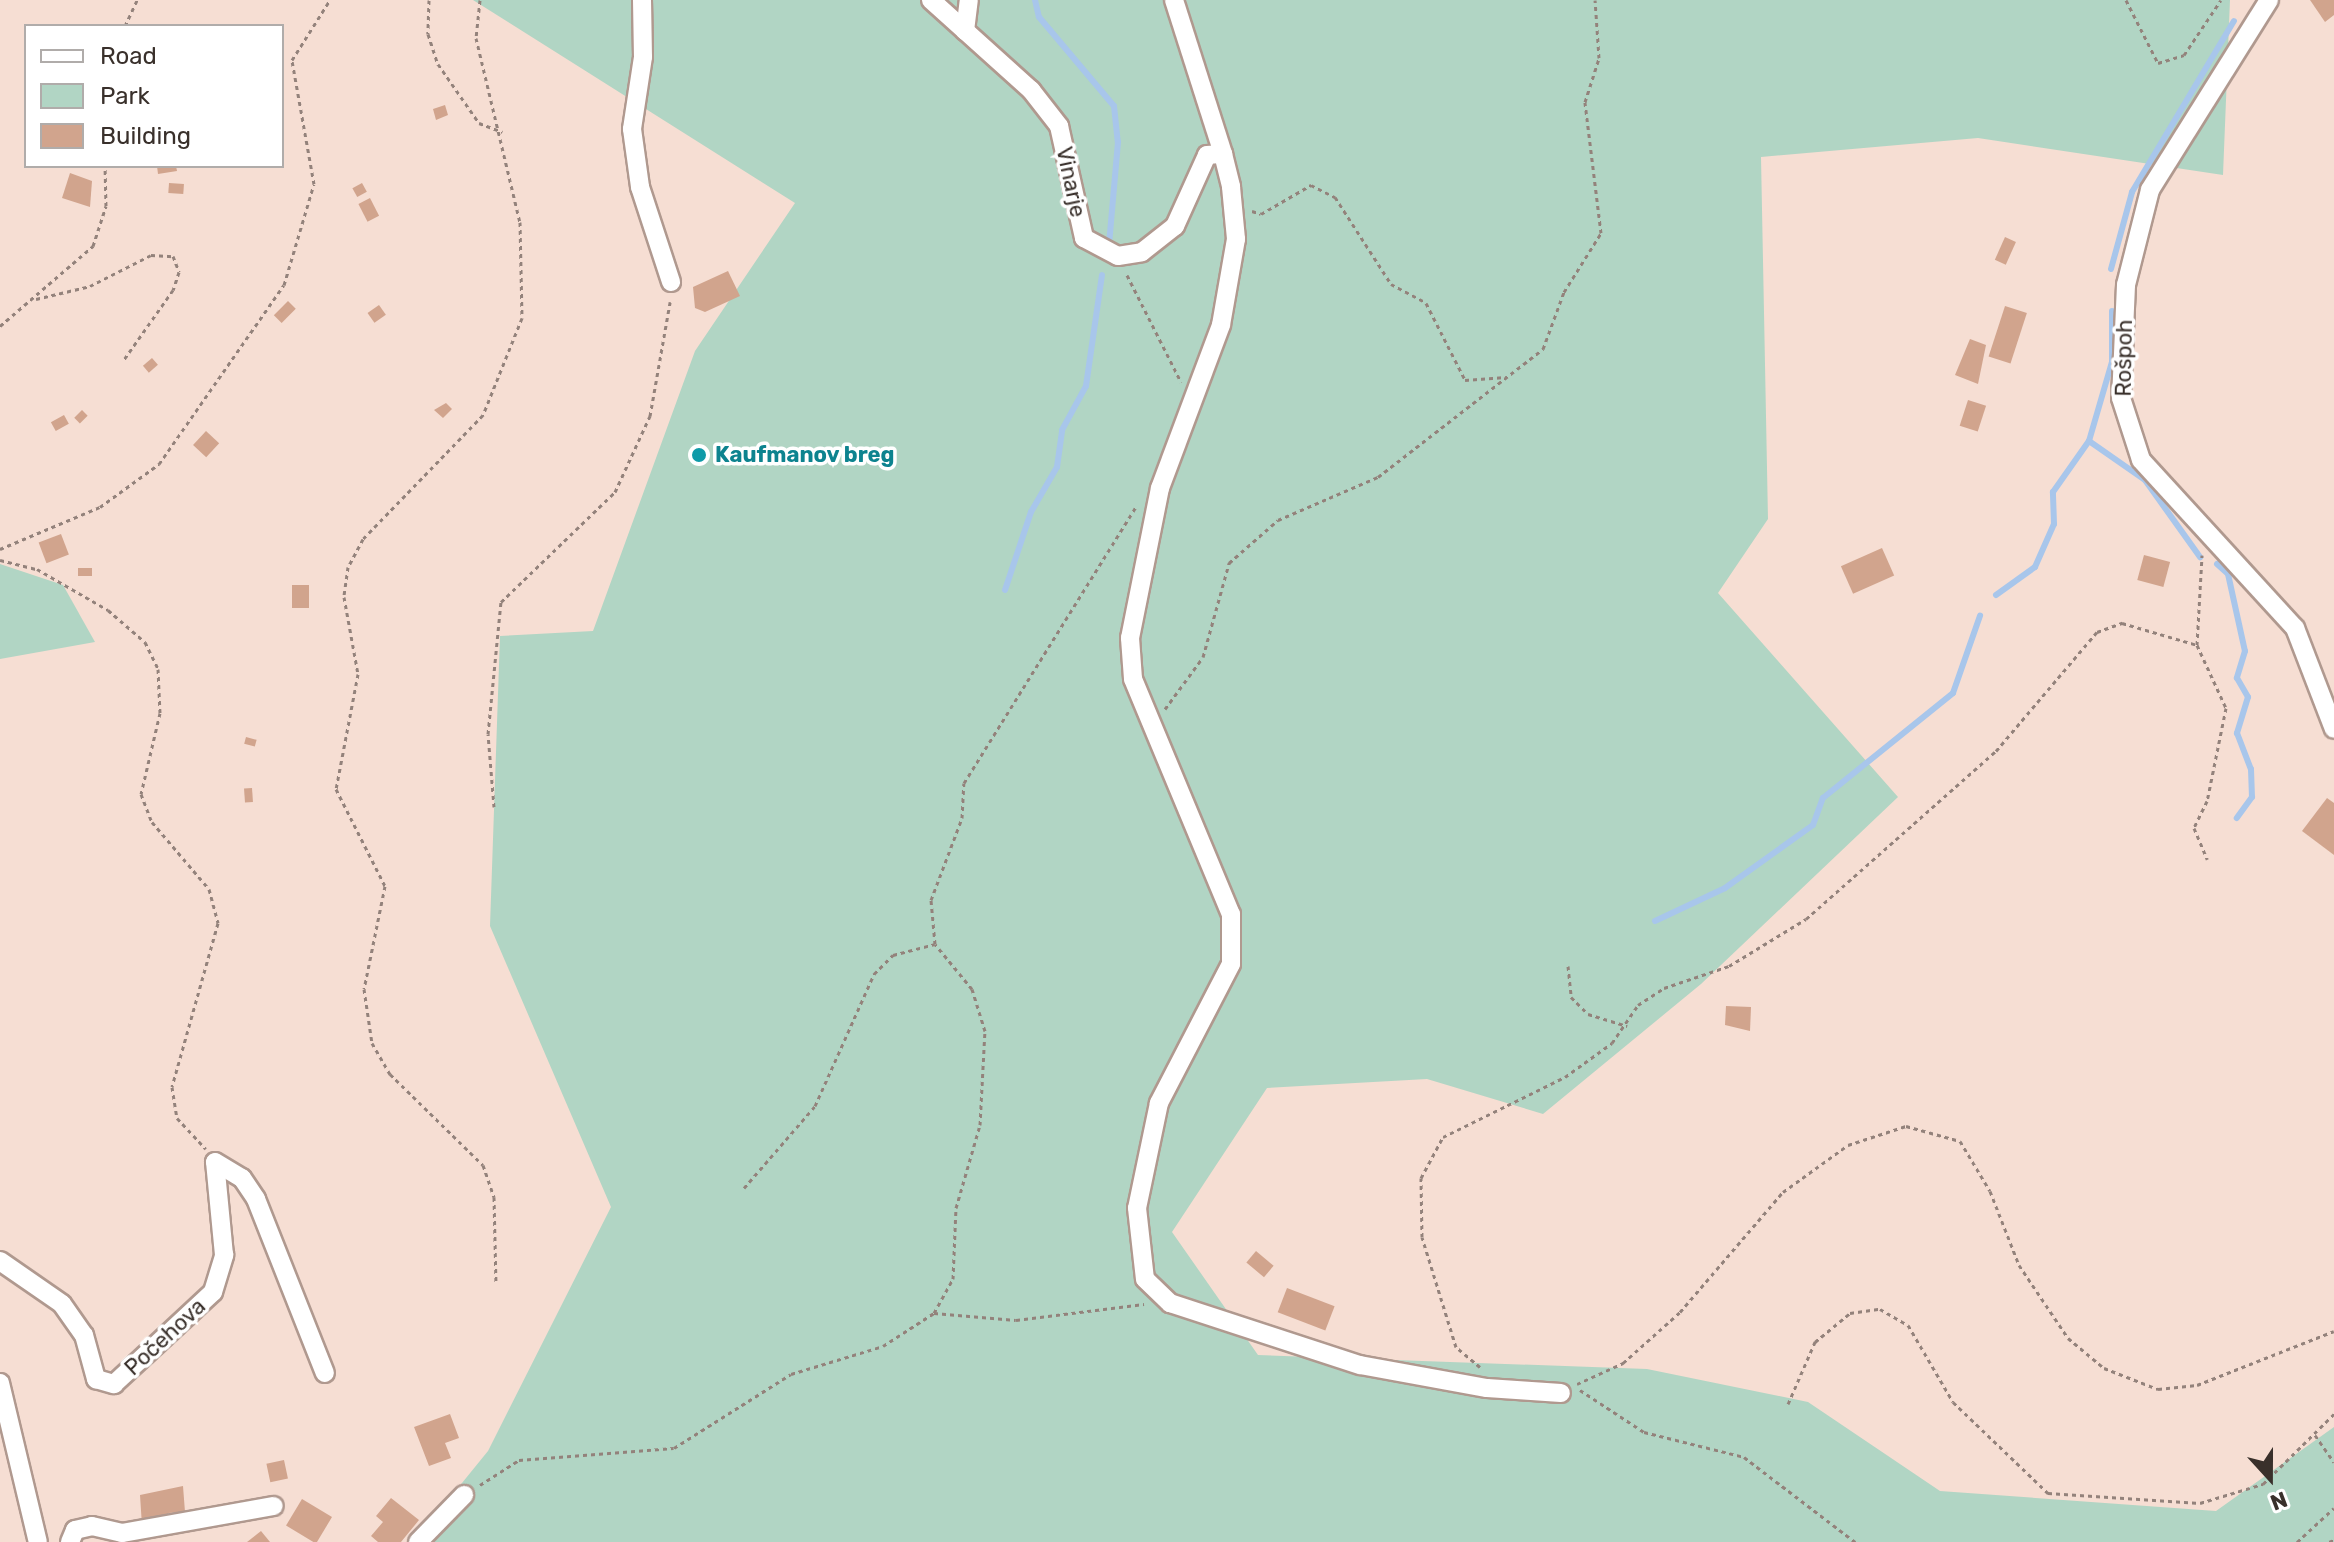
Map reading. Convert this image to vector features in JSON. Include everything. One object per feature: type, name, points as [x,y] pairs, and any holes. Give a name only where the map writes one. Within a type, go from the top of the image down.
[{"type":"street","points":[[642,0],[643,57],[632,129],[640,187],[671,282]]},
{"type":"street","name":"Vinarje","points":[[931,0],[1059,126],[1084,238],[1118,256]]},
{"type":"street","points":[[965,31],[969,0]]},
{"type":"street","points":[[1174,0],[1223,154],[1231,187],[1236,239],[1221,325],[1160,488],[1130,638],[1133,679],[1231,914],[1231,964],[1159,1103],[1137,1208],[1145,1279],[1170,1303],[1360,1365],[1567,1389]]},
{"type":"street","name":"Rošpoh","points":[[2269,0],[2150,190],[2126,285],[2121,398],[2129,431],[2141,460],[2207,541],[2253,575],[2295,628],[2334,729]]},
{"type":"street","points":[[1118,256],[1142,252],[1175,226],[1207,155],[1223,154]]},
{"type":"street","points":[[215,1162],[242,1178],[256,1199],[325,1373]]},
{"type":"street","name":"Počehova","points":[[0,1261],[62,1304],[84,1335],[96,1379],[114,1384],[213,1292],[224,1255],[215,1162]]},
{"type":"street","points":[[0,1383],[38,1542]]},
{"type":"street","points":[[418,1542],[464,1495]]},
{"type":"street","points":[[70,1542],[75,1530],[92,1526],[122,1533],[274,1506]]},
{"type":"path","points":[[126,24],[137,0]]},
{"type":"path","points":[[0,549],[100,507],[159,464],[284,285],[314,184],[293,93],[292,60],[330,0]]},
{"type":"path","points":[[429,0],[428,34],[438,64],[479,123],[502,132]]},
{"type":"path","points":[[480,0],[476,38],[502,132],[524,261],[522,318],[483,415],[363,539],[348,567],[344,597],[357,682],[336,789],[385,886],[364,989],[372,1043],[390,1074],[483,1165],[494,1197],[496,1284]]},
{"type":"path","points":[[1152,726],[1203,657],[1229,563],[1278,520],[1378,477],[1543,349],[1564,292],[1601,233],[1585,102],[1599,58],[1595,0]]},
{"type":"path","points":[[2126,0],[2158,63],[2184,55],[2221,0]]},
{"type":"path","points":[[0,326],[36,299],[98,237],[105,168]]},
{"type":"path","points":[[1231,187],[1243,208],[1261,214],[1311,185],[1335,197],[1391,284],[1426,303],[1465,380],[1506,377]]},
{"type":"path","points":[[36,299],[90,286],[151,255],[173,256],[179,267],[173,290],[123,361]]},
{"type":"path","points":[[1118,256],[1192,404]]},
{"type":"path","points":[[494,807],[488,734],[501,602],[585,528],[627,470],[650,416],[671,282]]},
{"type":"path","points":[[464,1495],[519,1460],[674,1448],[791,1374],[883,1346],[934,1313],[953,1279],[956,1208],[980,1125],[985,1031],[972,989],[935,944],[931,900],[962,818],[964,783],[1073,598],[1135,506],[1160,488]]},
{"type":"path","points":[[2207,541],[2199,563],[2197,645],[2226,708],[2207,801],[2194,828],[2207,859]]},
{"type":"path","points":[[0,560],[37,569],[108,610],[145,642],[158,669],[160,713],[141,794],[152,822],[209,889],[218,923],[177,1058],[173,1107],[215,1162]]},
{"type":"path","points":[[1495,1371],[1456,1347],[1436,1299],[1422,1237],[1421,1178],[1443,1137],[1565,1077],[1627,1026],[1638,1005],[1664,988],[1729,966],[1806,919],[1996,751],[2085,639],[2122,623],[2197,645]]},
{"type":"path","points":[[744,1188],[815,1106],[874,974],[893,955],[935,944]]},
{"type":"path","points":[[1568,966],[1571,997],[1588,1014],[1627,1026]]},
{"type":"path","points":[[1567,1389],[1623,1363],[1680,1312],[1783,1192],[1848,1145],[1906,1126],[1960,1141],[1990,1191],[2019,1265],[2068,1338],[2104,1368],[2158,1389],[2197,1385],[2334,1331]]},
{"type":"path","points":[[934,1313],[1016,1320],[1170,1303]]},
{"type":"path","points":[[1788,1404],[1815,1342],[1850,1313],[1880,1309],[1908,1325],[1969,1420],[2048,1493],[2200,1503],[2263,1484]]},
{"type":"path","points":[[1567,1389],[1644,1432],[1744,1457],[1855,1542]]},
{"type":"path","points":[[2257,1490],[2334,1414]]},
{"type":"path","points":[[2315,1435],[2334,1462]]},
{"type":"path","points":[[2297,1542],[2334,1508]]},
{"type":"green space","points":[[473,0],[2230,0],[2223,175],[1978,138],[1761,157],[1768,519],[1718,593],[1898,797],[1701,984],[1543,1114],[1427,1079],[1267,1088],[1172,1232],[1258,1355],[1647,1369],[1808,1402],[1940,1491],[2216,1511],[2334,1427],[2334,1542],[414,1542],[488,1451],[611,1207],[490,926],[500,636],[593,631],[695,351],[795,203]]},
{"type":"green space","points":[[0,564],[63,585],[95,642],[0,659]]},
{"type":"building","points":[[2310,0],[2334,0],[2334,15],[2325,22]]},
{"type":"building","points":[[445,105],[448,115],[436,120],[433,109]]},
{"type":"building","points":[[157,168],[176,168],[177,171],[158,174]]},
{"type":"building","points":[[70,173],[92,181],[90,207],[62,198]]},
{"type":"building","points":[[169,183],[184,184],[183,194],[168,193]]},
{"type":"building","points":[[362,183],[367,192],[357,197],[352,188]]},
{"type":"building","points":[[370,198],[379,216],[367,222],[358,204]]},
{"type":"building","points":[[2005,237],[2016,242],[2006,265],[1995,260]]},
{"type":"building","points":[[728,271],[740,296],[705,312],[695,308],[693,287]]},
{"type":"building","points":[[288,301],[296,309],[282,323],[274,315]]},
{"type":"building","points":[[379,305],[386,315],[374,323],[368,313]]},
{"type":"building","points":[[2005,306],[2027,313],[2010,364],[1989,356]]},
{"type":"building","points":[[1970,339],[1986,345],[1978,384],[1955,375]]},
{"type":"building","points":[[152,358],[158,365],[149,373],[143,366]]},
{"type":"building","points":[[1968,400],[1986,406],[1978,432],[1960,426]]},
{"type":"building","points":[[446,403],[452,409],[443,418],[434,410]]},
{"type":"building","points":[[82,410],[88,416],[80,423],[74,418]]},
{"type":"building","points":[[64,415],[69,424],[56,431],[51,422]]},
{"type":"building","points":[[206,431],[219,443],[206,457],[193,445]]},
{"type":"building","points":[[61,534],[69,555],[46,563],[39,543]]},
{"type":"building","points":[[1882,548],[1894,575],[1853,594],[1841,566]]},
{"type":"building","points":[[2144,555],[2170,562],[2163,587],[2137,580]]},
{"type":"building","points":[[78,568],[92,568],[92,576],[78,576]]},
{"type":"building","points":[[292,585],[309,585],[309,608],[292,608]]},
{"type":"building","points":[[246,737],[257,740],[255,747],[244,744]]},
{"type":"building","points":[[252,788],[253,802],[245,803],[244,789]]},
{"type":"building","points":[[2327,798],[2334,803],[2334,855],[2302,831]]},
{"type":"building","points":[[1726,1006],[1751,1007],[1750,1031],[1725,1025]]},
{"type":"building","points":[[1256,1251],[1274,1266],[1264,1277],[1246,1262]]},
{"type":"building","points":[[1287,1288],[1335,1306],[1325,1331],[1278,1312]]},
{"type":"building","points":[[450,1414],[459,1438],[445,1443],[451,1458],[429,1466],[414,1427]]},
{"type":"building","points":[[284,1460],[288,1479],[270,1482],[266,1464]]},
{"type":"building","points":[[183,1486],[185,1512],[168,1513],[169,1524],[142,1526],[140,1495]]},
{"type":"building","points":[[391,1498],[419,1520],[401,1542],[378,1542],[371,1536],[383,1522],[376,1516]]},
{"type":"building","points":[[302,1499],[332,1517],[317,1542],[286,1526]]},
{"type":"building","points":[[261,1531],[270,1542],[247,1542]]},
{"type":"waterway","points":[[1035,0],[1039,17],[1114,106],[1118,142],[1109,244]]},
{"type":"waterway","points":[[2111,269],[2132,192],[2234,21]]},
{"type":"waterway","points":[[1005,590],[1031,512],[1057,467],[1062,430],[1086,386],[1102,275]]},
{"type":"waterway","points":[[1996,595],[2035,567],[2054,524],[2053,492],[2089,441],[2112,362],[2112,311]]},
{"type":"waterway","points":[[2089,441],[2145,480],[2200,557]]},
{"type":"waterway","points":[[2217,564],[2228,574],[2245,651],[2237,678],[2248,697],[2237,733],[2251,769],[2252,797],[2237,818]]},
{"type":"waterway","points":[[1655,921],[1725,888],[1813,825],[1823,798],[1953,693],[1980,616]]},
{"type":"place","name":"Kaufmanov breg","points":[[699,455]]}]
